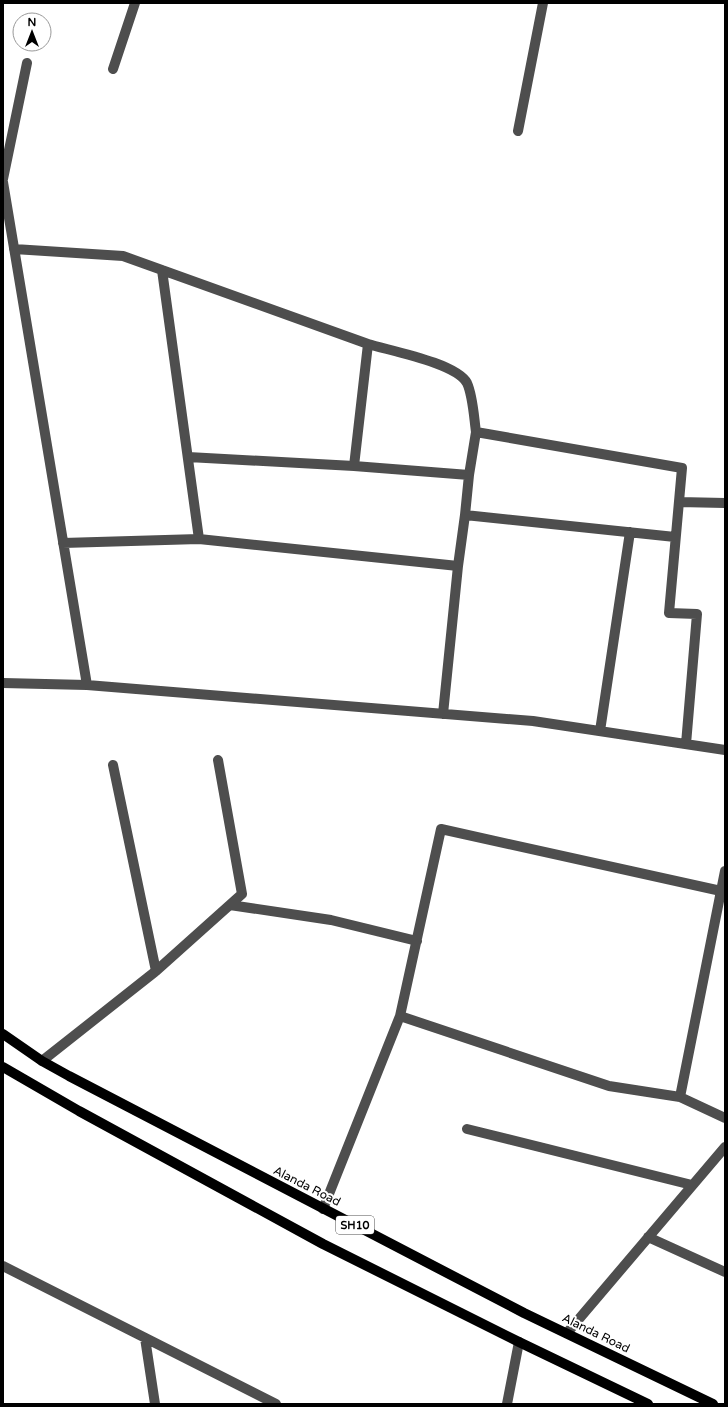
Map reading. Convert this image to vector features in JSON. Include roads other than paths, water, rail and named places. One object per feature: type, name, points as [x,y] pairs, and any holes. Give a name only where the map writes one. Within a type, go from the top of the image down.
[{"type":"main road","name":"Alanda Road","points":[[3,1034],[42,1061],[69,1076],[323,1209],[524,1313],[713,1404]]},
{"type":"main road","name":"SH10","points":[[3,1067],[79,1111],[323,1244],[519,1342],[648,1404]]},
{"type":"street","points":[[113,69],[135,3]]},
{"type":"street","points":[[518,132],[543,3]]},
{"type":"street","points":[[3,179],[27,63]]},
{"type":"street","points":[[3,182],[87,685]]},
{"type":"street","points":[[14,249],[123,256],[368,344],[442,365],[459,374],[467,383],[470,393],[476,432],[469,475],[466,515],[458,566],[443,714]]},
{"type":"street","points":[[162,270],[199,539]]},
{"type":"street","points":[[354,466],[368,344]]},
{"type":"street","points":[[476,432],[682,468],[669,613],[697,614],[686,744]]},
{"type":"street","points":[[188,457],[354,466],[469,475]]},
{"type":"street","points":[[679,502],[725,503]]},
{"type":"street","points":[[466,515],[676,537]]},
{"type":"street","points":[[600,731],[630,532]]},
{"type":"street","points":[[63,543],[199,539],[458,566]]},
{"type":"street","points":[[3,683],[87,685],[533,721],[725,750]]},
{"type":"street","points":[[42,1061],[156,971],[242,894],[218,760]]},
{"type":"street","points":[[114,765],[156,971]]},
{"type":"street","points":[[323,1209],[400,1016],[441,829],[721,891]]},
{"type":"street","points":[[680,1097],[725,871]]},
{"type":"street","points":[[230,905],[331,920],[417,941]]},
{"type":"street","points":[[400,1016],[609,1086],[680,1097],[725,1118]]},
{"type":"street","points":[[467,1129],[692,1185]]},
{"type":"street","points":[[567,1333],[725,1146]]},
{"type":"street","points":[[648,1237],[725,1272]]},
{"type":"street","points":[[3,1266],[276,1404]]},
{"type":"street","points":[[146,1338],[155,1404]]},
{"type":"street","points":[[507,1404],[519,1342]]}]
